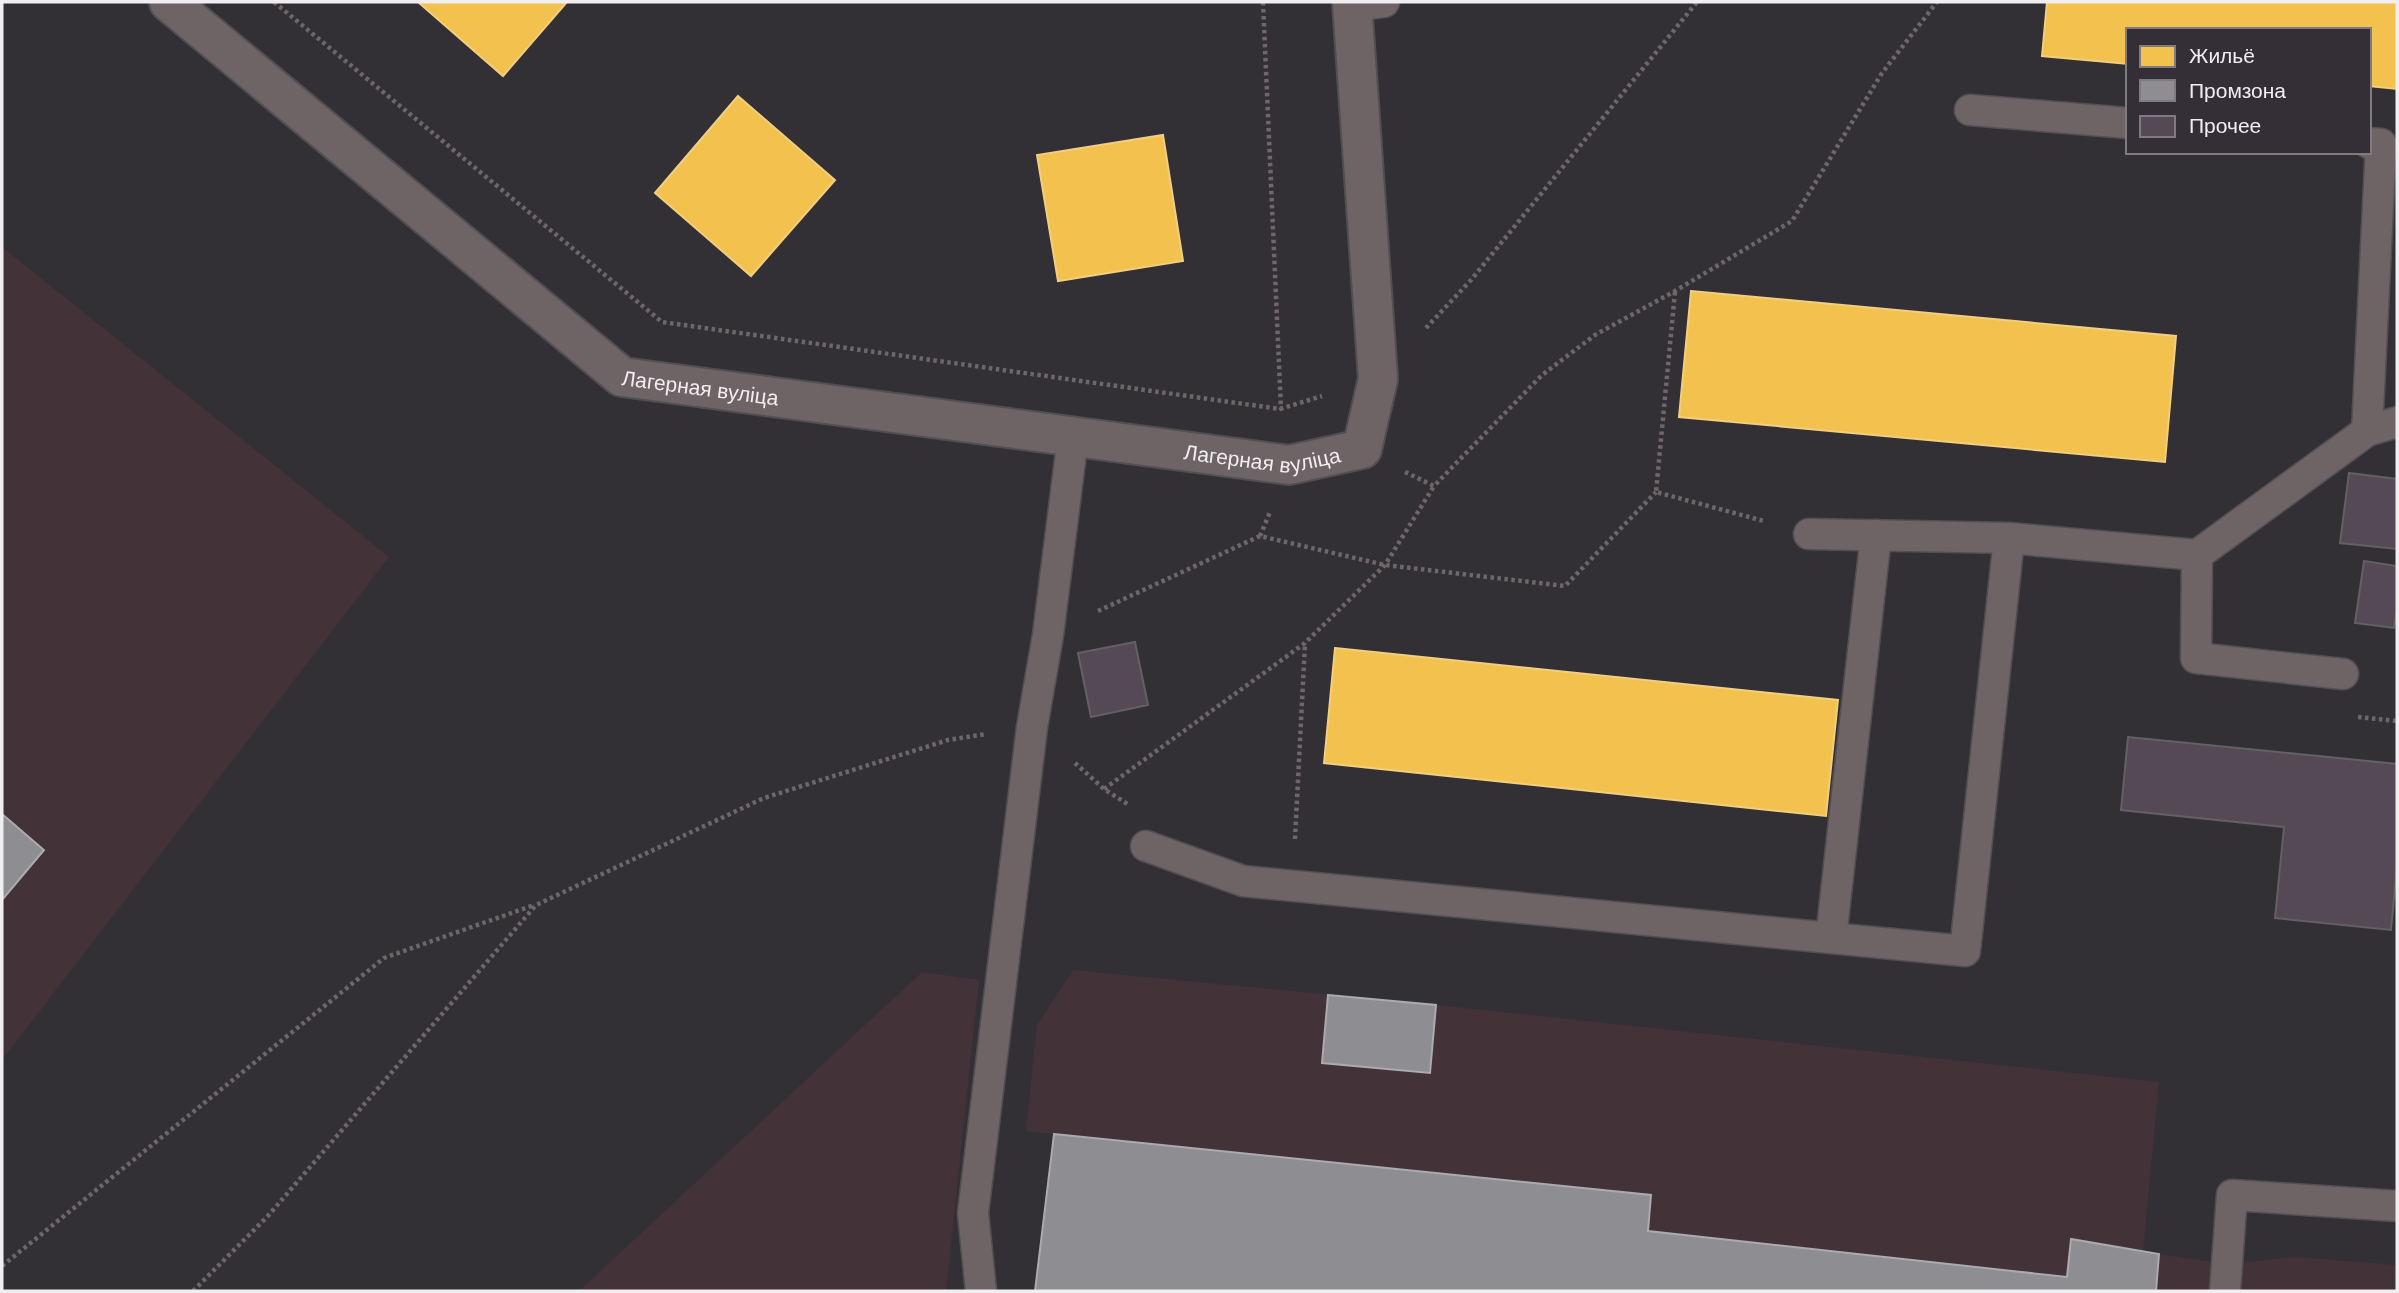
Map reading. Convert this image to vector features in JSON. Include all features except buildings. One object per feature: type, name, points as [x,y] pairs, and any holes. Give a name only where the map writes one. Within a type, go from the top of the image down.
[{"type":"street","name":"Лагерная вуліца","points":[[169,2],[622,377],[1289,465],[1362,449]]},
{"type":"street","points":[[1362,449],[1378,379],[1363,3]]},
{"type":"lane","points":[[1970,110],[2126,123]]},
{"type":"lane","points":[[2367,431],[2381,144],[2371,143]]},
{"type":"lane","points":[[1809,534],[2009,538],[2197,555],[2367,431],[2397,422]]},
{"type":"lane","points":[[981,1291],[973,1213],[1032,727],[1048,635],[1073,437]]},
{"type":"lane","points":[[1831,938],[1876,535]]},
{"type":"lane","points":[[1146,846],[1243,881],[1965,951],[2009,538]]},
{"type":"lane","points":[[2197,555],[2196,658],[2343,674]]},
{"type":"lane","points":[[2225,1291],[2232,1195],[2397,1206]]},
{"type":"path","points":[[274,2],[662,322],[1280,409],[1378,379],[1471,280],[1697,2]]},
{"type":"path","points":[[1263,2],[1280,409],[1289,465]]},
{"type":"path","points":[[1104,789],[1305,643],[1385,565],[1434,486],[1542,375],[1595,335],[1792,221],[1882,73],[1937,2]]},
{"type":"path","points":[[1048,635],[1260,536],[1385,565],[1565,586],[1656,492],[1675,291]]},
{"type":"path","points":[[1362,449],[1434,486]]},
{"type":"path","points":[[1656,492],[1809,534]]},
{"type":"path","points":[[1295,847],[1305,643]]},
{"type":"path","points":[[2,1266],[384,958],[536,905],[764,798],[948,740],[1032,727],[1104,789],[1139,811]]},
{"type":"path","points":[[193,1291],[267,1217],[536,905]]},
{"type":"shaded area","points":[[2,247],[389,557],[2,1060]]},
{"type":"shaded area","points":[[1073,970],[1436,1005],[2159,1082],[2143,1252],[2229,1264],[2295,1257],[2397,1265],[2397,1291],[1035,1291],[1054,1134],[1026,1131],[1037,1025]]},
{"type":"shaded area","points":[[922,972],[979,980],[946,1291],[579,1291]]}]
